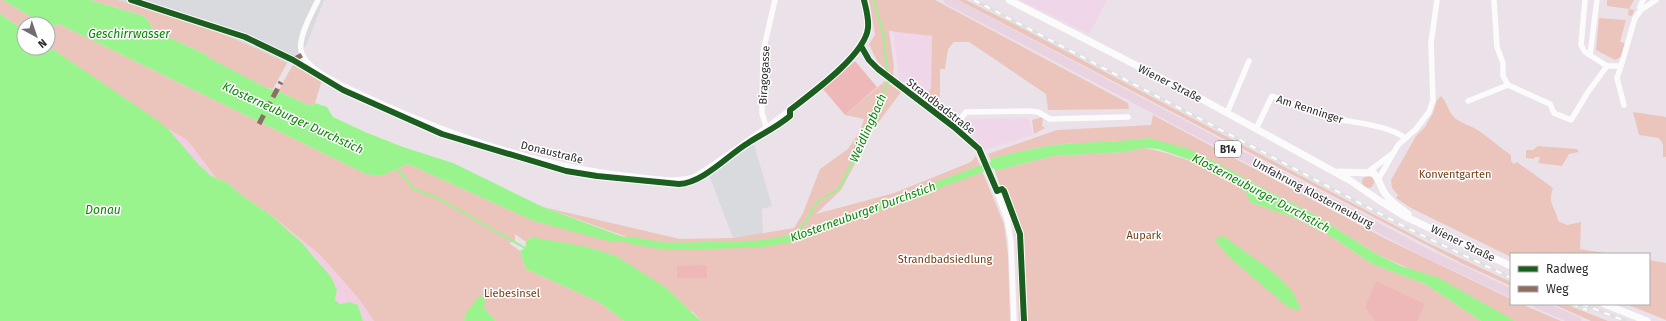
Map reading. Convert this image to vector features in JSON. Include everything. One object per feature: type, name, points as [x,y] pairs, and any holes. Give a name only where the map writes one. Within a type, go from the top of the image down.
[{"type":"main road","name":"Umfahrung Klosterneuburg","points":[[948,0],[1426,253],[1510,292]]},
{"type":"main road","points":[[1539,305],[1577,321]]},
{"type":"street","name":"Donaustraße","points":[[318,0],[302,37],[300,50],[302,56],[311,65],[351,90],[440,129],[502,149],[563,166],[589,171],[652,178],[687,179],[696,176],[742,143],[765,124],[814,91],[843,65],[861,46],[868,27],[864,0]]},
{"type":"street","name":"Biragogasse","points":[[765,124],[762,113],[763,52],[775,0]]},
{"type":"street","name":"Wiener Straße","points":[[1009,0],[1227,113],[1359,186],[1393,210],[1510,266]]},
{"type":"street","points":[[1366,191],[1375,189],[1388,167],[1393,154],[1405,138],[1416,129],[1429,112],[1433,100],[1431,43],[1437,0]]},
{"type":"street","points":[[1494,0],[1497,47],[1503,63],[1503,76],[1508,84],[1550,104],[1554,113],[1571,120],[1588,92],[1607,66]]},
{"type":"street","points":[[1585,0],[1581,45],[1590,56],[1607,66],[1621,66]]},
{"type":"street","points":[[1590,56],[1597,0]]},
{"type":"street","points":[[1641,10],[1643,0]]},
{"type":"street","points":[[1624,105],[1617,78],[1630,32],[1635,18],[1641,10],[1656,0]]},
{"type":"street","name":"Strandbadstraße","points":[[861,46],[868,60],[878,69],[954,127],[983,155],[1007,219],[1011,242],[1014,321]]},
{"type":"street","points":[[1227,113],[1249,61]]},
{"type":"street","points":[[1468,101],[1508,84]]},
{"type":"street","name":"Am Renninger","points":[[1256,129],[1272,96],[1316,113],[1374,127],[1405,138]]},
{"type":"street","points":[[954,127],[966,112],[1030,111],[1038,112],[1050,119],[1128,117]]},
{"type":"street","points":[[1359,186],[1358,178],[1393,154]]},
{"type":"street","name":"Wiener Straße","points":[[1329,170],[1344,173],[1365,172],[1375,174],[1385,194],[1393,203],[1416,220]]},
{"type":"street","points":[[1607,305],[1648,321]]},
{"type":"shaded area","points":[[117,0],[324,0],[306,46],[287,63],[220,32]]},
{"type":"shaded area","points":[[1020,0],[1107,0],[1089,34]]},
{"type":"shaded area","points":[[893,31],[932,36],[931,88],[925,99],[899,79]]},
{"type":"shaded area","points":[[855,61],[877,87],[845,115],[823,89]]},
{"type":"shaded area","points":[[1029,118],[1033,135],[985,150],[972,136],[958,126],[963,120]]},
{"type":"shaded area","points":[[754,144],[772,206],[762,209],[763,234],[733,238],[709,175]]},
{"type":"shaded area","points":[[707,265],[707,278],[677,278],[677,266]]},
{"type":"shaded area","points":[[1376,281],[1425,304],[1417,321],[1375,321],[1365,307]]},
{"type":"green space","points":[[0,0],[3,0],[30,16],[16,16],[16,25],[0,14]]},
{"type":"green space","points":[[90,0],[117,0],[146,8],[220,32],[287,63],[273,89],[267,88],[210,59],[205,54],[155,31],[144,16]]},
{"type":"green space","points":[[869,0],[935,0],[1128,103],[1129,109],[1048,110],[1046,94],[969,42],[954,42],[948,49],[945,69],[940,69],[940,98],[936,105],[931,105],[925,99],[931,88],[932,36],[889,31],[894,66],[893,76],[877,61],[869,44],[875,35]]},
{"type":"green space","points":[[958,0],[966,0],[1022,28],[1426,242],[1510,282],[1510,286],[1463,264]]},
{"type":"green space","points":[[1607,0],[1634,0],[1629,9],[1607,6]]},
{"type":"green space","points":[[1629,9],[1634,10],[1632,16],[1628,15]]},
{"type":"green space","points":[[1599,18],[1626,20],[1620,42],[1625,43],[1622,56],[1615,60],[1596,50]]},
{"type":"green space","points":[[59,24],[366,174],[381,176],[408,164],[534,221],[562,228],[627,237],[543,207],[680,239],[733,238],[794,228],[803,213],[820,169],[848,149],[860,131],[864,119],[845,115],[885,81],[901,92],[875,127],[841,190],[816,214],[894,193],[971,162],[976,156],[1004,224],[1008,255],[1010,321],[701,321],[693,312],[531,237],[526,242],[515,234],[515,241],[509,243],[520,251],[526,269],[599,302],[624,321],[496,321],[484,308],[466,313],[464,321],[374,321],[358,298],[320,255],[272,216],[240,194],[228,183],[216,178],[187,140],[168,129],[56,52],[56,25]]},
{"type":"green space","points":[[294,63],[322,80],[315,103],[310,106],[278,91]]},
{"type":"green space","name":"Konventgarten","points":[[1441,96],[1453,117],[1476,129],[1511,155],[1511,161],[1514,164],[1517,162],[1553,188],[1551,202],[1558,221],[1567,225],[1581,222],[1580,249],[1604,253],[1510,253],[1510,257],[1411,208],[1396,198],[1398,195],[1392,188],[1391,180],[1416,136],[1425,127],[1433,113],[1437,100]]},
{"type":"green space","points":[[1633,112],[1666,117],[1666,157],[1663,157],[1663,144],[1659,138],[1639,135]]},
{"type":"green space","points":[[1153,115],[1386,239],[1510,299],[1510,305],[1523,305],[1561,321],[1515,321],[1410,269],[1376,254],[1314,214],[1234,172],[1149,138],[1127,141],[1064,144],[1036,148],[990,159],[988,154],[1057,130],[1151,125]]},
{"type":"green space","points":[[1043,117],[1042,126],[1045,128],[1034,134],[1032,120]]},
{"type":"green space","points":[[1538,146],[1577,149],[1579,152],[1569,154],[1562,166],[1538,163],[1540,157],[1535,157],[1534,159],[1526,158],[1526,150],[1533,150]]},
{"type":"green space","name":"Aupark","points":[[1143,148],[1167,153],[1215,171],[1240,186],[1247,193],[1250,202],[1297,219],[1332,237],[1372,264],[1425,284],[1481,321],[1019,321],[1016,237],[995,171],[1053,156],[1124,152]]},
{"type":"green space","points":[[1366,176],[1370,176],[1374,182],[1370,188],[1366,188],[1362,184],[1362,180]]},
{"type":"green space","points":[[1650,260],[1666,263],[1666,320],[1628,305],[1650,305]]},
{"type":"green space","points":[[1555,305],[1568,305],[1608,321],[1591,321]]},
{"type":"sand","points":[[168,129],[187,140],[216,178],[197,164]]},
{"type":"sand","points":[[272,216],[320,255],[358,298],[374,321],[363,321],[358,305],[350,302],[340,304],[335,300],[337,290],[324,269],[300,241]]},
{"type":"water","name":"Geschirrwasser","points":[[3,0],[90,0],[144,16],[155,31],[205,54],[211,59],[267,88],[278,91],[310,106],[315,103],[327,107],[333,117],[365,132],[403,147],[453,163],[543,207],[637,242],[612,242],[534,221],[408,164],[381,176],[366,174],[59,24],[56,25],[56,16],[30,16]]},
{"type":"water","name":"Donau","points":[[0,14],[16,25],[16,56],[56,56],[56,51],[154,118],[168,129],[199,165],[211,176],[228,183],[240,194],[272,216],[302,243],[331,277],[337,290],[335,300],[340,304],[350,302],[358,305],[363,321],[0,321]]},
{"type":"water","points":[[1149,138],[1189,149],[1314,214],[1376,254],[1401,266],[1439,278],[1515,321],[1481,321],[1425,284],[1372,264],[1332,237],[1297,219],[1250,202],[1246,192],[1235,183],[1193,161],[1158,149],[1143,148],[1125,152],[1053,156],[995,171],[990,159],[1056,145]]},
{"type":"water","points":[[1224,236],[1268,268],[1284,282],[1292,292],[1301,310],[1289,308],[1229,257],[1214,239]]},
{"type":"water","points":[[531,237],[588,247],[616,256],[665,287],[701,321],[624,321],[599,302],[526,269],[520,251],[525,248],[526,242]]},
{"type":"water","points":[[480,295],[485,300],[484,308],[496,321],[464,321],[466,313]]},
{"type":"waterway","name":"Weidlingbach","points":[[795,238],[818,201],[839,189],[873,121],[888,82],[884,37],[874,0]]},
{"type":"waterway","name":"Klosterneuburger Durchstich","points":[[629,240],[663,246],[691,246],[759,244],[795,238],[1000,162]]},
{"type":"waterway","points":[[396,168],[414,189],[438,198],[525,248]]},
{"type":"railway","points":[[974,0],[1409,229],[1510,278]]},
{"type":"railway","points":[[1574,305],[1587,310]]},
{"type":"railway","points":[[1585,305],[1625,321]]},
{"type":"marked path","points":[[293,60],[302,55]]},
{"type":"marked path","points":[[259,124],[281,82]]},
{"type":"cycle path","points":[[131,0],[245,37],[293,60],[343,90],[442,134],[566,171],[597,176],[679,184],[697,179],[706,174],[740,148],[785,120],[790,116],[790,110],[836,73],[858,50],[865,39],[868,28],[868,17],[864,0]]},
{"type":"cycle path","points":[[861,46],[869,60],[878,69],[954,127],[979,149],[997,191],[1002,189],[1004,191],[1020,234],[1024,321]]},
{"type":"park label","name":"Strandbadsiedlung","points":[[945,259]]},
{"type":"park label","name":"Liebesinsel","points":[[512,293]]}]
